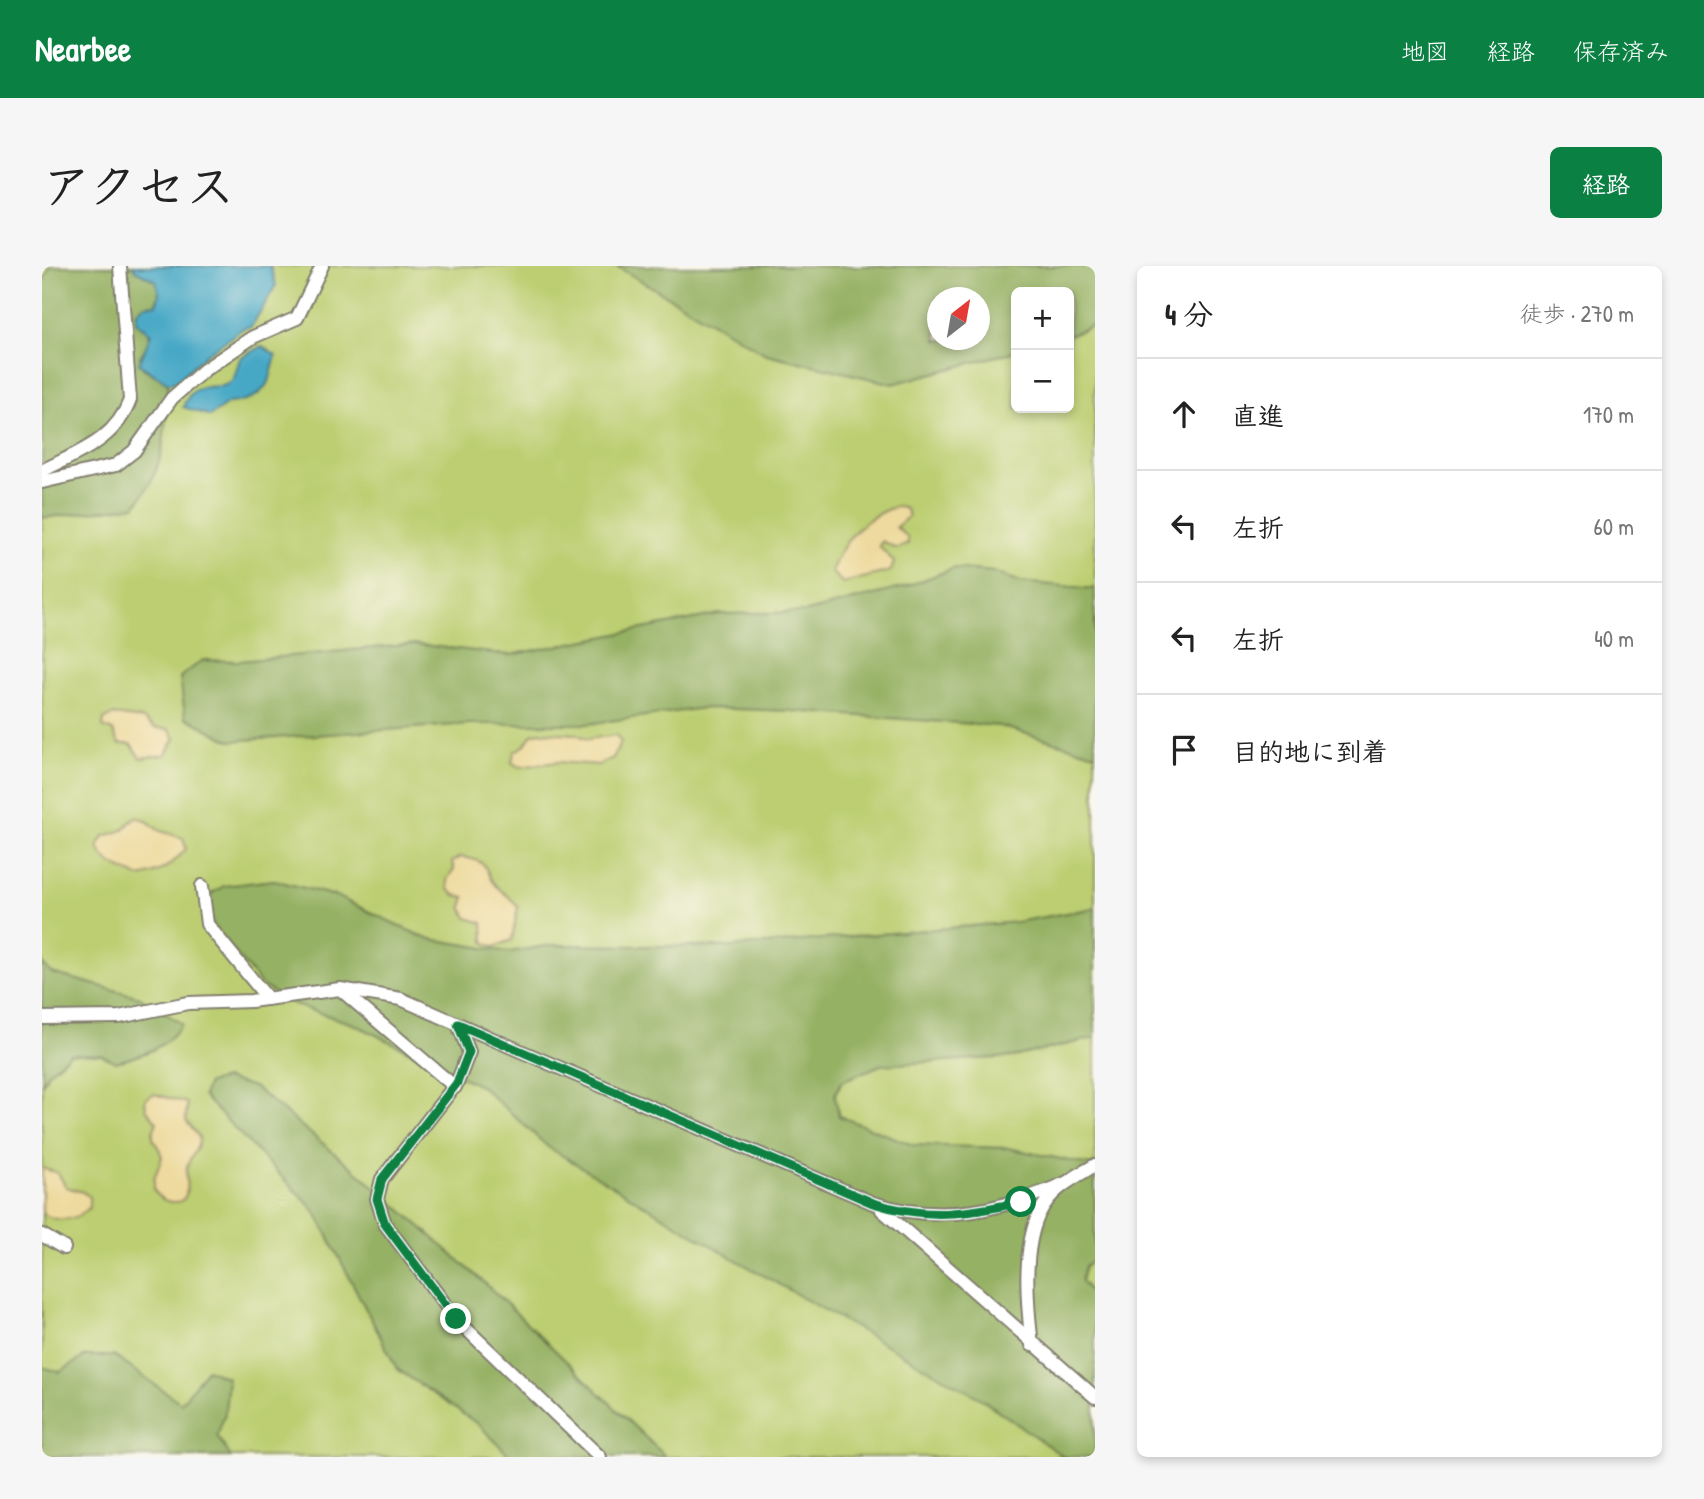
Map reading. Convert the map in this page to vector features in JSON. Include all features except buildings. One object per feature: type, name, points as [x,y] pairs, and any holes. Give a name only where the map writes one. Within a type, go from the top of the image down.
[{"type":"lane","points":[[42,471],[96,443],[122,420],[130,400],[120,266]]},
{"type":"lane","points":[[42,482],[116,465],[134,452],[172,398],[204,370],[253,337],[298,318],[322,266]]},
{"type":"lane","points":[[202,886],[207,924],[268,999]]},
{"type":"lane","points":[[340,989],[455,1087]]},
{"type":"lane","points":[[42,1018],[120,1017],[188,1003],[268,999],[340,989],[401,999],[873,1203],[906,1213],[979,1211],[1021,1202],[1068,1182]]},
{"type":"lane","points":[[458,1024],[469,1052],[455,1087],[382,1179],[377,1199],[385,1224],[456,1319],[600,1457]]},
{"type":"lane","points":[[1032,1345],[1026,1299],[1035,1223],[1046,1201],[1068,1182],[1095,1165]]},
{"type":"lane","points":[[873,1203],[896,1220],[1032,1345],[1095,1397]]},
{"type":"lane","points":[[42,1235],[64,1248]]},
{"type":"green space","points":[[42,266],[1095,266],[1095,1457],[42,1457]]},
{"type":"green space","points":[[51,266],[134,266],[135,270],[156,281],[159,294],[147,329],[151,339],[140,357],[143,368],[168,383],[165,433],[154,476],[135,506],[42,518],[42,283]]},
{"type":"green space","points":[[616,266],[1095,266],[1095,325],[1074,333],[1074,287],[1011,287],[1011,352],[893,384],[766,354]]},
{"type":"green space","points":[[954,568],[993,572],[1021,582],[1095,589],[1095,754],[1000,726],[790,711],[704,708],[588,724],[470,724],[230,741],[185,717],[180,677],[203,660],[239,661],[414,644],[510,655],[719,614],[806,612],[905,587]]},
{"type":"green space","points":[[273,880],[336,896],[425,938],[509,952],[552,945],[732,947],[1016,922],[1095,908],[1095,1038],[1013,1057],[881,1065],[842,1081],[835,1095],[839,1116],[913,1145],[1008,1148],[1095,1166],[1095,1259],[1085,1266],[1081,1281],[1095,1297],[1095,1457],[1064,1457],[983,1400],[729,1256],[548,1147],[482,1087],[356,1025],[298,1006],[262,986],[211,923],[209,895],[224,886]]},
{"type":"green space","points":[[42,964],[52,973],[140,997],[182,1024],[161,1045],[125,1060],[116,1062],[101,1055],[70,1054],[48,1073],[42,1085]]},
{"type":"green space","points":[[225,1079],[254,1087],[360,1174],[487,1285],[666,1457],[511,1457],[479,1425],[397,1369],[315,1211],[203,1096],[208,1083]]},
{"type":"green space","points":[[85,1356],[114,1356],[181,1403],[207,1369],[228,1378],[225,1413],[217,1436],[231,1457],[42,1457],[42,1367],[60,1372]]},
{"type":"sand","points":[[897,506],[906,509],[909,516],[896,527],[908,538],[908,544],[897,549],[882,541],[879,546],[894,562],[891,571],[843,583],[831,572],[848,540],[874,516]]},
{"type":"sand","points":[[113,715],[143,719],[155,728],[169,729],[175,739],[165,755],[140,758],[131,744],[119,744],[113,731],[103,727],[104,720]]},
{"type":"sand","points":[[532,734],[576,734],[588,739],[616,735],[621,742],[613,758],[599,765],[557,762],[520,767],[512,763],[514,752],[524,746]]},
{"type":"sand","points":[[135,817],[146,820],[158,830],[183,838],[186,849],[165,868],[146,876],[138,877],[115,866],[105,858],[98,846],[104,836],[123,830]]},
{"type":"sand","points":[[460,857],[479,861],[486,868],[492,882],[518,907],[512,940],[494,947],[484,942],[483,923],[467,918],[462,907],[465,897],[455,895],[448,889],[447,879],[454,870],[452,862]]},
{"type":"sand","points":[[154,1094],[187,1103],[186,1121],[199,1137],[187,1167],[186,1195],[179,1202],[166,1201],[154,1190],[154,1179],[162,1157],[153,1137],[157,1122],[146,1109],[145,1099]]},
{"type":"sand","points":[[42,1168],[58,1173],[66,1187],[83,1192],[89,1197],[89,1208],[78,1216],[66,1219],[42,1213]]},
{"type":"water","points":[[134,266],[270,266],[276,285],[251,327],[244,328],[205,355],[176,382],[168,383],[139,364],[151,334],[136,322],[137,312],[145,305],[157,304],[159,294],[156,281],[135,270]]},
{"type":"water","points":[[262,346],[276,356],[269,382],[259,394],[246,401],[229,403],[210,416],[183,407],[195,390],[227,384],[234,377],[240,358]]},
{"type":"route","points":[[456,1319],[385,1224],[377,1199],[382,1179],[457,1083],[469,1052],[458,1024],[830,1182],[873,1203],[906,1213],[937,1215],[979,1211],[1021,1202]]}]
